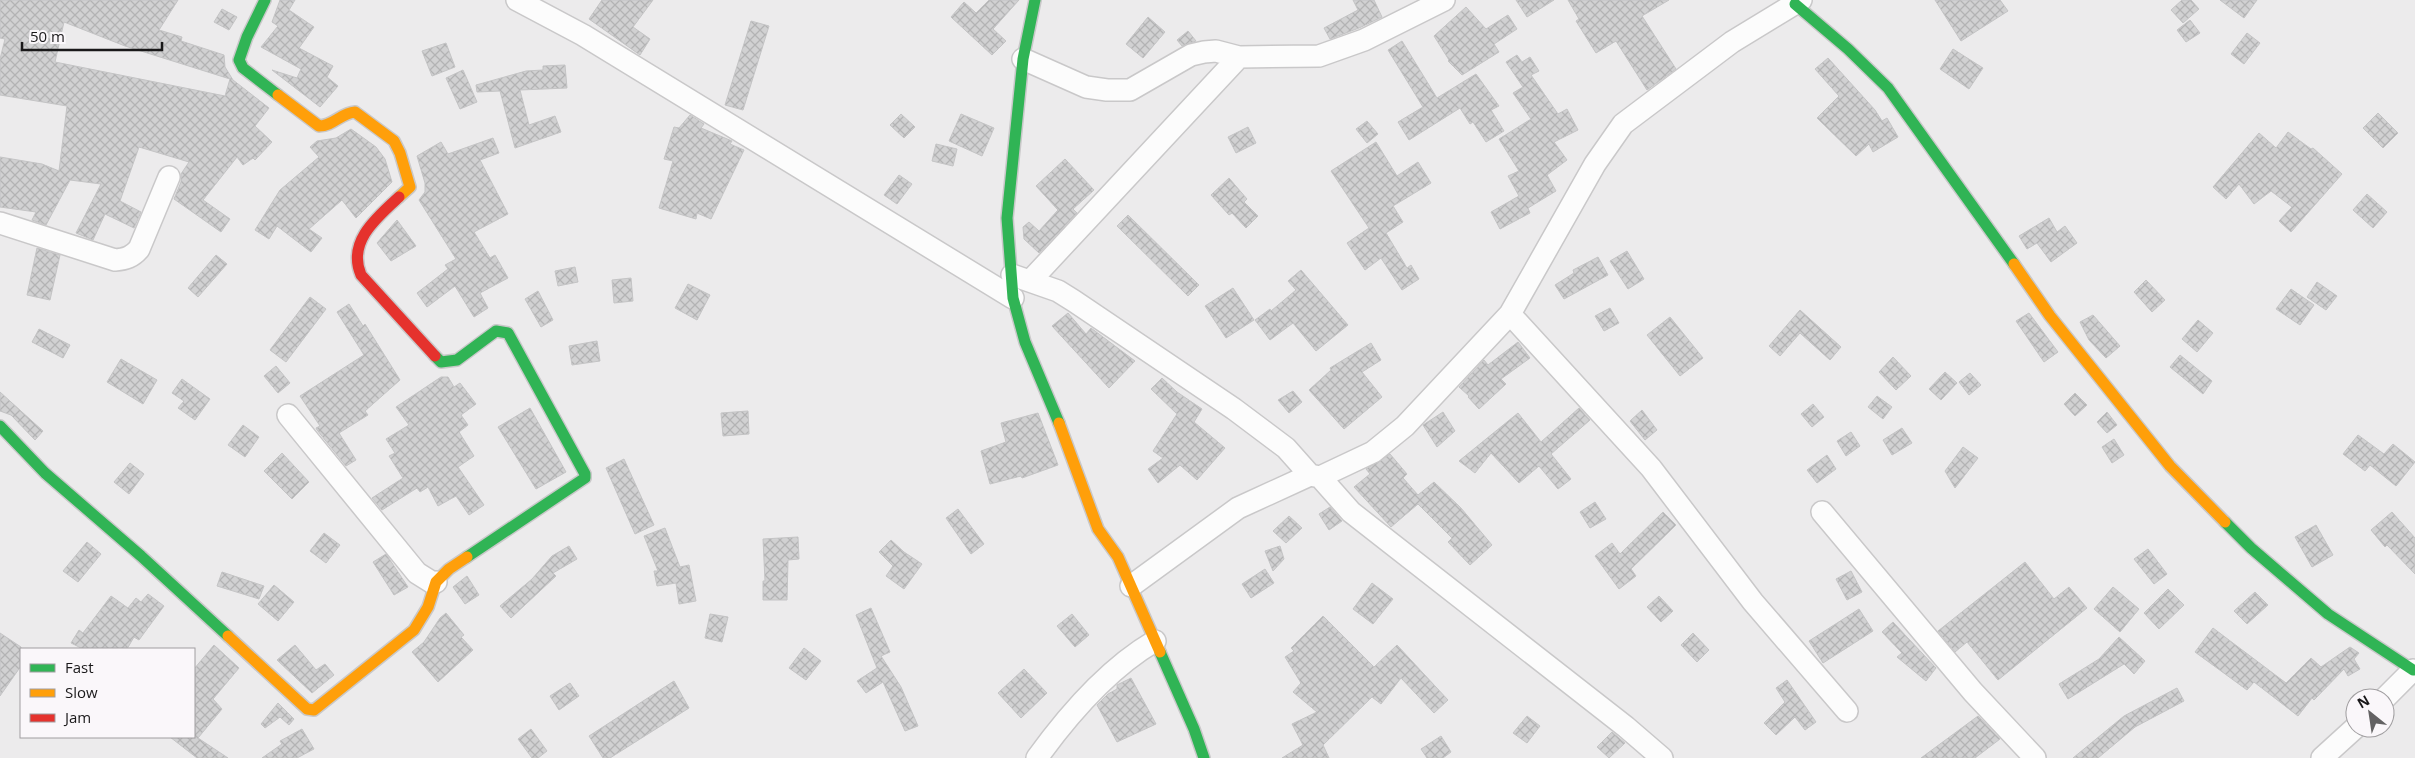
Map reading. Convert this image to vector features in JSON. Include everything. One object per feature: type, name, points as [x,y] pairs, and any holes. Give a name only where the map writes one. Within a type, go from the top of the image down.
[{"type":"street","points":[[0,426],[45,473],[148,562],[307,709],[314,710],[414,630],[428,607],[436,582],[466,556],[582,480],[585,474],[508,333],[496,331],[458,360],[440,362],[361,275],[355,259],[358,245],[364,234],[410,187],[400,153],[394,141],[355,112],[350,112],[328,125],[319,126],[243,68],[239,60],[247,37],[265,0]]},
{"type":"street","points":[[517,0],[583,34],[1013,298]]},
{"type":"street","points":[[1022,278],[1007,218],[1023,59],[1035,0]]},
{"type":"street","points":[[1023,59],[1086,87],[1107,90],[1130,90],[1192,55],[1216,51],[1239,57],[1319,56],[1364,40],[1444,0]]},
{"type":"street","points":[[1131,586],[1238,508],[1373,452],[1405,426],[1510,314],[1595,164],[1623,124],[1732,42],[1798,2],[1888,88],[2050,316],[2170,466],[2251,548],[2328,614],[2414,671],[2395,689]]},
{"type":"street","points":[[1204,758],[1194,729],[1118,557],[1098,529],[1054,410],[1025,342],[1013,298],[1022,278],[1239,57]]},
{"type":"street","points":[[0,223],[115,260],[125,259],[134,256],[139,249],[169,177]]},
{"type":"street","points":[[1022,278],[1058,291],[1234,409],[1286,448],[1351,512],[1626,727],[1662,758]]},
{"type":"street","points":[[1510,314],[1652,468],[1753,602],[1847,711]]},
{"type":"street","points":[[288,416],[417,573],[433,584],[436,582]]},
{"type":"street","points":[[1822,512],[1973,692],[2035,758]]},
{"type":"street","points":[[1037,758],[1063,722],[1134,654],[1155,641]]},
{"type":"street","points":[[2322,758],[2345,737]]},
{"type":"building","points":[[0,0],[178,0],[159,30],[182,37],[181,41],[224,55],[225,67],[233,80],[269,108],[255,126],[272,142],[255,160],[253,158],[243,165],[237,157],[203,200],[230,219],[221,232],[174,199],[181,182],[181,174],[189,162],[139,147],[120,201],[141,212],[134,228],[105,214],[93,240],[76,233],[101,184],[70,180],[46,225],[32,220],[36,212],[0,207],[0,157],[42,164],[59,171],[67,106],[0,95],[0,59],[5,39],[0,38]],"holes":[[[64,22],[125,46],[230,79],[225,96],[55,62]]]},
{"type":"building","points":[[280,0],[295,0],[289,10],[314,27],[299,48],[333,66],[327,77],[338,86],[320,107],[272,70],[297,78],[301,69],[261,47],[278,26],[272,22]]},
{"type":"building","points":[[602,0],[653,0],[633,27],[650,39],[640,55],[589,19]]},
{"type":"building","points":[[989,0],[1019,0],[993,29],[1006,41],[992,55],[951,17],[964,2],[976,13]]},
{"type":"building","points":[[1353,0],[1374,0],[1382,17],[1330,39],[1324,28],[1358,10]]},
{"type":"building","points":[[1516,0],[1554,0],[1527,17]]},
{"type":"building","points":[[1568,0],[1669,0],[1642,16],[1676,69],[1647,90],[1616,41],[1596,53],[1576,21],[1579,19]]},
{"type":"building","points":[[1935,0],[2000,0],[2008,11],[1961,41]]},
{"type":"building","points":[[2182,0],[2191,0],[2199,9],[2183,23],[2171,10]]},
{"type":"building","points":[[2220,0],[2257,0],[2244,18]]},
{"type":"building","points":[[1466,7],[1486,29],[1508,15],[1517,29],[1494,44],[1499,52],[1462,75],[1448,61],[1434,36]]},
{"type":"building","points":[[222,9],[237,17],[229,30],[214,22]]},
{"type":"building","points":[[1148,17],[1165,32],[1143,58],[1126,44]]},
{"type":"building","points":[[2190,20],[2200,33],[2186,42],[2177,30]]},
{"type":"building","points":[[751,21],[769,26],[743,110],[725,105]]},
{"type":"building","points":[[1188,31],[1196,41],[1182,46],[1177,40]]},
{"type":"building","points":[[2247,33],[2260,43],[2244,64],[2231,54]]},
{"type":"building","points":[[1402,41],[1437,98],[1476,74],[1499,106],[1491,110],[1504,131],[1486,142],[1473,122],[1470,124],[1460,108],[1409,140],[1398,122],[1423,107],[1388,50]]},
{"type":"building","points":[[446,43],[455,67],[432,76],[422,51]]},
{"type":"building","points":[[1953,49],[1983,68],[1969,89],[1940,69]]},
{"type":"building","points":[[1517,55],[1522,62],[1530,57],[1539,71],[1531,75],[1558,114],[1567,109],[1578,130],[1554,142],[1567,160],[1547,175],[1556,191],[1528,208],[1530,213],[1500,229],[1491,212],[1519,196],[1508,176],[1519,171],[1499,139],[1531,119],[1513,93],[1523,87],[1506,62]]},
{"type":"building","points":[[1828,58],[1875,110],[1882,121],[1887,118],[1898,137],[1873,152],[1869,144],[1856,156],[1817,118],[1839,96],[1815,69]]},
{"type":"building","points":[[565,65],[567,88],[520,90],[529,125],[555,116],[561,132],[515,148],[500,91],[477,92],[476,85],[526,71],[543,70],[543,66]]},
{"type":"building","points":[[463,70],[477,102],[460,109],[446,78]]},
{"type":"building","points":[[2378,113],[2398,133],[2383,148],[2363,128]]},
{"type":"building","points":[[901,114],[915,127],[904,138],[890,125]]},
{"type":"building","points":[[961,114],[994,128],[982,156],[949,141]]},
{"type":"building","points":[[690,115],[704,124],[701,128],[732,141],[730,144],[744,150],[711,219],[697,213],[696,219],[659,208],[673,161],[664,159],[674,127],[679,128]]},
{"type":"building","points":[[1367,121],[1378,134],[1367,143],[1356,129]]},
{"type":"building","points":[[1248,127],[1256,143],[1236,153],[1228,137]]},
{"type":"building","points":[[351,129],[376,147],[385,159],[392,182],[356,218],[342,200],[309,229],[322,238],[311,252],[277,226],[269,239],[255,230],[280,190],[319,157],[310,147],[317,141],[336,138]]},
{"type":"building","points":[[2288,132],[2311,149],[2313,148],[2342,174],[2291,232],[2279,221],[2292,207],[2271,191],[2254,204],[2239,184],[2226,199],[2213,187],[2259,133],[2276,148]]},
{"type":"building","points":[[493,138],[499,153],[480,160],[508,214],[474,232],[490,258],[495,255],[508,278],[480,293],[488,308],[474,317],[455,286],[427,307],[417,293],[448,269],[445,265],[456,259],[419,200],[425,192],[425,183],[417,156],[441,142],[448,154]]},
{"type":"building","points":[[1376,142],[1397,176],[1418,162],[1431,183],[1393,206],[1403,222],[1386,233],[1407,268],[1411,265],[1419,279],[1402,290],[1381,258],[1365,270],[1347,243],[1369,228],[1331,171]]},
{"type":"building","points":[[936,144],[957,149],[953,166],[932,161]]},
{"type":"building","points":[[1065,159],[1094,190],[1073,209],[1077,213],[1039,253],[1024,239],[1023,227],[1029,222],[1039,231],[1058,210],[1036,186]]},
{"type":"building","points":[[899,175],[912,184],[897,204],[884,195]]},
{"type":"building","points":[[1229,178],[1247,199],[1244,202],[1258,216],[1246,228],[1232,213],[1229,215],[1211,195]]},
{"type":"building","points":[[2367,194],[2387,212],[2373,228],[2353,210]]},
{"type":"building","points":[[1128,215],[1199,285],[1188,296],[1117,226]]},
{"type":"building","points":[[2049,218],[2057,232],[2065,226],[2077,243],[2051,262],[2037,243],[2027,249],[2019,236]]},
{"type":"building","points":[[397,220],[416,246],[391,261],[377,243]]},
{"type":"building","points":[[37,248],[60,255],[50,300],[27,295]]},
{"type":"building","points":[[1627,251],[1644,279],[1628,289],[1610,261]]},
{"type":"building","points":[[216,255],[227,264],[198,297],[188,288]]},
{"type":"building","points":[[1598,257],[1608,275],[1564,299],[1555,285],[1574,273],[1573,270]]},
{"type":"building","points":[[575,267],[578,282],[558,286],[555,271]]},
{"type":"building","points":[[1301,270],[1348,325],[1316,351],[1293,323],[1270,340],[1255,320],[1270,309],[1271,311],[1296,290],[1288,281]]},
{"type":"building","points":[[631,278],[633,301],[614,303],[612,280]]},
{"type":"building","points":[[2146,280],[2165,300],[2152,312],[2134,292]]},
{"type":"building","points":[[2317,282],[2337,296],[2326,310],[2307,297]]},
{"type":"building","points":[[688,284],[710,295],[697,320],[675,308]]},
{"type":"building","points":[[1233,288],[1254,320],[1226,338],[1205,306]]},
{"type":"building","points":[[2291,289],[2314,305],[2300,325],[2276,309]]},
{"type":"building","points":[[538,291],[553,320],[541,327],[525,299]]},
{"type":"building","points":[[310,297],[326,309],[286,362],[270,350]]},
{"type":"building","points":[[349,304],[363,326],[365,324],[400,380],[365,411],[368,415],[339,433],[356,460],[346,466],[317,430],[316,428],[320,426],[300,396],[364,355],[337,312]]},
{"type":"building","points":[[1610,308],[1619,323],[1604,331],[1595,316]]},
{"type":"building","points":[[1800,310],[1841,347],[1830,360],[1800,333],[1780,356],[1769,346]]},
{"type":"building","points":[[1068,313],[1086,334],[1091,328],[1135,361],[1109,388],[1052,326]]},
{"type":"building","points":[[2029,313],[2058,352],[2044,362],[2016,321]]},
{"type":"building","points":[[2093,315],[2120,346],[2106,358],[2089,340],[2080,322]]},
{"type":"building","points":[[1670,317],[1703,358],[1680,376],[1647,335]]},
{"type":"building","points":[[2198,320],[2213,333],[2197,352],[2182,339]]},
{"type":"building","points":[[39,329],[70,345],[63,358],[32,342]]},
{"type":"building","points":[[597,341],[600,361],[572,365],[569,346]]},
{"type":"building","points":[[1518,342],[1530,358],[1501,379],[1506,384],[1479,409],[1459,387],[1484,360],[1488,365]]},
{"type":"building","points":[[1371,343],[1381,360],[1362,372],[1382,397],[1344,429],[1309,390],[1331,370],[1330,368]]},
{"type":"building","points":[[2180,355],[2212,381],[2203,394],[2170,367]]},
{"type":"building","points":[[1893,357],[1911,376],[1896,390],[1879,372]]},
{"type":"building","points":[[121,359],[157,380],[143,404],[107,382]]},
{"type":"building","points":[[276,366],[290,383],[278,393],[264,376]]},
{"type":"building","points":[[1945,372],[1957,383],[1941,400],[1929,389]]},
{"type":"building","points":[[1970,373],[1981,385],[1969,395],[1959,382]]},
{"type":"building","points":[[441,377],[448,377],[454,387],[460,383],[476,404],[461,415],[468,425],[459,432],[474,456],[458,467],[484,505],[469,515],[456,496],[438,506],[428,487],[420,492],[417,488],[382,510],[372,498],[403,478],[389,456],[395,453],[386,439],[409,425],[396,407]]},
{"type":"building","points":[[1162,378],[1177,392],[1202,409],[1194,422],[1225,448],[1197,480],[1180,465],[1158,483],[1148,469],[1163,458],[1153,451],[1177,414],[1151,389]]},
{"type":"building","points":[[182,379],[210,399],[195,420],[178,408],[184,401],[172,393]]},
{"type":"building","points":[[1293,391],[1302,402],[1289,413],[1278,400]]},
{"type":"building","points":[[0,392],[43,431],[35,440],[11,415],[0,411]]},
{"type":"building","points":[[2075,393],[2087,405],[2075,416],[2064,404]]},
{"type":"building","points":[[1877,396],[1892,407],[1883,419],[1868,407]]},
{"type":"building","points":[[1813,404],[1824,417],[1812,427],[1801,414]]},
{"type":"building","points":[[530,408],[566,472],[536,489],[498,427]]},
{"type":"building","points":[[1579,408],[1590,420],[1551,454],[1571,479],[1558,489],[1539,466],[1519,483],[1491,453],[1475,473],[1459,461],[1518,413],[1541,442]]},
{"type":"building","points":[[1642,410],[1657,430],[1645,440],[1630,421]]},
{"type":"building","points":[[748,411],[749,434],[723,436],[721,413]]},
{"type":"building","points":[[1443,412],[1455,431],[1437,447],[1423,425]]},
{"type":"building","points":[[2107,412],[2117,425],[2107,433],[2097,422]]},
{"type":"building","points":[[1038,413],[1058,465],[1022,478],[1021,476],[990,484],[981,451],[1006,442],[1001,423]]},
{"type":"building","points":[[243,425],[259,437],[245,457],[228,445]]},
{"type":"building","points":[[1902,428],[1912,443],[1892,455],[1883,440]]},
{"type":"building","points":[[1851,432],[1860,446],[1846,456],[1837,441]]},
{"type":"building","points":[[2358,435],[2384,454],[2393,444],[2415,462],[2396,486],[2370,465],[2365,471],[2343,454]]},
{"type":"building","points":[[2114,439],[2124,455],[2112,463],[2102,447]]},
{"type":"building","points":[[1963,447],[1978,458],[1955,488],[1945,471]]},
{"type":"building","points":[[282,453],[309,482],[292,499],[264,471]]},
{"type":"building","points":[[1390,454],[1407,474],[1403,478],[1418,495],[1434,482],[1461,508],[1492,545],[1470,565],[1448,542],[1452,538],[1418,504],[1391,527],[1354,487],[1370,474],[1366,469]]},
{"type":"building","points":[[1827,455],[1836,469],[1817,483],[1807,470]]},
{"type":"building","points":[[624,459],[654,525],[635,534],[606,468]]},
{"type":"building","points":[[130,463],[144,474],[129,494],[114,482]]},
{"type":"building","points":[[1595,502],[1606,519],[1590,528],[1580,512]]},
{"type":"building","points":[[1330,507],[1342,521],[1329,530],[1319,514]]},
{"type":"building","points":[[958,509],[984,544],[971,554],[946,518]]},
{"type":"building","points":[[1663,512],[1676,525],[1631,569],[1636,576],[1619,589],[1595,556],[1612,543],[1620,554]]},
{"type":"building","points":[[2392,512],[2415,538],[2415,574],[2387,545],[2385,547],[2371,530]]},
{"type":"building","points":[[1289,516],[1302,528],[1286,543],[1273,531]]},
{"type":"building","points":[[2316,525],[2333,555],[2312,567],[2295,537]]},
{"type":"building","points":[[665,528],[680,567],[689,565],[696,601],[679,604],[676,583],[657,586],[654,571],[658,571],[644,536]]},
{"type":"building","points":[[324,533],[340,545],[326,563],[310,551]]},
{"type":"building","points":[[798,537],[799,559],[788,560],[787,600],[763,600],[763,581],[765,581],[763,539]]},
{"type":"building","points":[[891,540],[904,552],[922,564],[904,589],[886,576],[893,566],[879,552]]},
{"type":"building","points":[[87,542],[101,554],[78,582],[63,571]]},
{"type":"building","points":[[569,546],[577,559],[553,573],[556,576],[511,618],[500,606],[532,579],[552,556]]},
{"type":"building","points":[[1280,546],[1284,559],[1273,571],[1265,551]]},
{"type":"building","points":[[2148,549],[2167,574],[2154,584],[2134,559]]},
{"type":"building","points":[[386,554],[408,587],[394,595],[373,562]]},
{"type":"building","points":[[2025,562],[2054,599],[2069,587],[2087,608],[1998,680],[1967,642],[1955,652],[1938,631]]},
{"type":"building","points":[[1265,569],[1274,583],[1251,598],[1242,584]]},
{"type":"building","points":[[1851,571],[1862,592],[1847,600],[1836,579]]},
{"type":"building","points":[[222,572],[264,586],[259,599],[217,586]]},
{"type":"building","points":[[467,576],[479,595],[465,604],[453,587]]},
{"type":"building","points":[[1372,583],[1393,599],[1373,624],[1353,609]]},
{"type":"building","points":[[274,585],[294,602],[278,621],[258,604]]},
{"type":"building","points":[[2113,587],[2139,609],[2120,632],[2094,609]]},
{"type":"building","points":[[2168,589],[2184,605],[2159,629],[2144,613]]},
{"type":"building","points":[[2255,592],[2268,605],[2247,624],[2234,611]]},
{"type":"building","points":[[148,594],[164,606],[139,640],[134,637],[128,648],[81,648],[71,643],[79,630],[83,633],[111,596],[128,608],[136,598],[141,602]]},
{"type":"building","points":[[1659,596],[1673,611],[1661,622],[1647,607]]},
{"type":"building","points":[[871,608],[890,652],[881,656],[901,687],[918,726],[905,731],[883,682],[866,693],[857,681],[877,668],[856,615]]},
{"type":"building","points":[[1859,609],[1873,631],[1823,663],[1809,641]]},
{"type":"building","points":[[446,613],[464,635],[461,637],[473,650],[438,682],[412,652],[424,642],[440,618]]},
{"type":"building","points":[[710,614],[728,617],[722,642],[705,638]]},
{"type":"building","points":[[1072,614],[1089,635],[1075,647],[1057,626]]},
{"type":"building","points":[[1323,616],[1374,667],[1397,645],[1448,700],[1434,713],[1401,678],[1381,704],[1372,697],[1323,745],[1329,758],[1282,758],[1303,745],[1292,724],[1317,712],[1293,692],[1301,683],[1285,657],[1294,651],[1291,648]]},
{"type":"building","points":[[1893,622],[1936,668],[1926,681],[1897,657],[1902,653],[1882,632]]},
{"type":"building","points":[[2213,628],[2286,683],[2311,658],[2321,667],[2350,647],[2359,653],[2354,659],[2360,669],[2348,676],[2344,669],[2314,700],[2312,698],[2298,716],[2254,682],[2247,690],[2195,652]]},
{"type":"building","points":[[0,633],[21,648],[20,667],[0,696]]},
{"type":"building","points":[[1693,633],[1709,650],[1697,662],[1681,645]]},
{"type":"building","points":[[2119,637],[2145,661],[2134,674],[2124,664],[2068,699],[2059,684],[2099,659]]},
{"type":"building","points":[[214,645],[239,668],[213,699],[222,709],[198,738],[228,758],[197,758],[171,738],[195,738],[195,668]]},
{"type":"building","points":[[295,645],[316,670],[325,664],[334,675],[312,693],[277,660]]},
{"type":"building","points":[[804,648],[821,661],[806,680],[789,668]]},
{"type":"building","points":[[1024,669],[1047,693],[1021,718],[998,693]]},
{"type":"building","points":[[1131,678],[1156,724],[1117,742],[1097,705],[1108,694],[1117,689],[1117,685]]},
{"type":"building","points":[[1787,680],[1816,722],[1805,730],[1795,717],[1776,735],[1764,723],[1785,702],[1776,688]]},
{"type":"building","points":[[674,681],[689,708],[610,758],[603,758],[589,736]]},
{"type":"building","points":[[570,683],[579,696],[559,710],[550,696]]},
{"type":"building","points":[[2177,688],[2184,701],[2135,727],[2098,758],[2073,758],[2124,716]]},
{"type":"building","points":[[278,703],[294,719],[289,725],[280,717],[265,728],[261,724]]},
{"type":"building","points":[[1527,716],[1540,726],[1527,743],[1513,733]]},
{"type":"building","points":[[1978,716],[2000,739],[1975,758],[1921,758]]},
{"type":"building","points":[[302,729],[314,749],[297,758],[262,758],[282,744],[280,741]]},
{"type":"building","points":[[531,729],[547,751],[538,758],[532,758],[518,739]]},
{"type":"building","points":[[1612,732],[1625,743],[1609,758],[1597,747]]},
{"type":"building","points":[[1441,736],[1451,752],[1443,758],[1427,758],[1421,749]]},
{"type":"traffic: fast","points":[[265,0],[247,37],[239,60],[243,68],[278,95]]},
{"type":"traffic: fast","points":[[1035,0],[1023,59],[1007,218],[1013,298],[1025,342],[1059,423]]},
{"type":"traffic: fast","points":[[1795,4],[1848,49],[1888,88],[2014,264]]},
{"type":"traffic: fast","points":[[435,356],[441,362],[457,360],[496,331],[508,333],[585,474],[585,478],[467,557]]},
{"type":"traffic: fast","points":[[0,426],[45,473],[141,556],[228,636]]},
{"type":"traffic: fast","points":[[2225,522],[2251,548],[2328,614],[2413,670]]},
{"type":"traffic: fast","points":[[1160,652],[1194,729],[1204,758]]},
{"type":"traffic: slow","points":[[278,95],[319,126],[329,124],[355,112],[394,141],[400,153],[410,187],[399,197]]},
{"type":"traffic: slow","points":[[2014,264],[2050,316],[2170,466],[2225,522]]},
{"type":"traffic: slow","points":[[1059,423],[1098,529],[1118,557],[1160,652]]},
{"type":"traffic: slow","points":[[228,636],[307,709],[314,710],[414,630],[428,607],[436,582],[449,569],[467,557]]},
{"type":"traffic: jam","points":[[399,197],[381,213],[366,232],[358,252],[358,263],[361,275],[435,356]]}]
